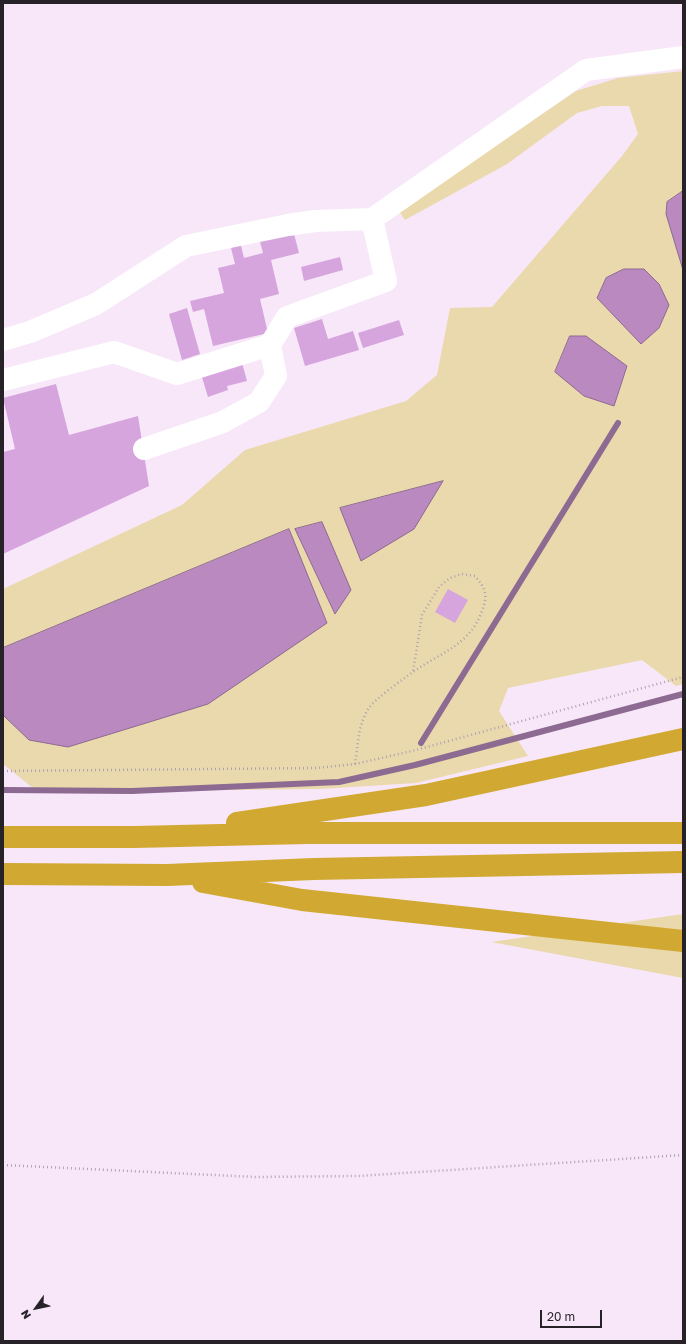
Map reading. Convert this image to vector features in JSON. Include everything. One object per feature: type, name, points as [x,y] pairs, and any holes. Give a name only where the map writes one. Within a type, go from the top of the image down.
[{"type":"highway","points":[[135,837],[426,795],[683,739]]},
{"type":"highway","points":[[3,836],[135,837],[307,834],[683,833]]},
{"type":"highway","points":[[3,874],[167,875],[314,868],[683,862]]},
{"type":"highway","points":[[167,875],[302,900],[683,942]]},
{"type":"lane","points":[[3,340],[30,332],[96,304],[186,246],[314,221],[372,219],[586,70],[683,57]]},
{"type":"lane","points":[[3,380],[114,352],[177,374],[270,345],[287,317],[386,281],[372,219]]},
{"type":"lane","points":[[144,449],[223,422],[259,402],[276,376],[270,345]]},
{"type":"path","points":[[355,764],[363,718],[369,708],[413,672],[461,642],[477,625],[487,598],[483,585],[475,576],[462,574],[450,578],[439,587],[422,615],[413,672]]},
{"type":"path","points":[[3,771],[317,768],[355,764],[412,751],[683,678]]},
{"type":"path","points":[[3,1165],[264,1177],[358,1176],[683,1155]]},
{"type":"shaded area","points":[[683,71],[683,684],[676,686],[642,660],[508,688],[499,711],[528,756],[416,783],[320,789],[38,792],[3,764],[3,589],[182,505],[245,450],[406,401],[437,375],[450,308],[492,307],[622,156],[638,134],[629,106],[602,106],[577,113],[507,164],[405,220],[399,211],[576,91],[618,78]]},
{"type":"shaded area","points":[[683,191],[683,270],[666,214],[667,202]]},
{"type":"shaded area","points":[[624,269],[644,269],[659,284],[669,305],[659,328],[641,344],[597,298],[606,278]]},
{"type":"shaded area","points":[[570,336],[586,336],[627,366],[614,406],[584,396],[555,372]]},
{"type":"shaded area","points":[[443,481],[414,529],[361,561],[340,508]]},
{"type":"shaded area","points":[[322,522],[351,590],[335,614],[295,529]]},
{"type":"shaded area","points":[[289,529],[327,623],[208,704],[68,747],[29,740],[3,715],[3,648]]},
{"type":"shaded area","points":[[683,914],[683,978],[491,942]]},
{"type":"building","points":[[293,230],[299,253],[271,260],[279,294],[260,299],[268,333],[213,346],[204,309],[193,312],[190,301],[224,293],[218,268],[235,264],[229,240],[239,237],[244,258],[263,253],[259,238]]},
{"type":"building","points":[[340,257],[343,270],[304,281],[301,267]]},
{"type":"building","points":[[187,308],[200,354],[182,360],[169,314]]},
{"type":"building","points":[[322,319],[328,339],[353,331],[359,350],[305,366],[294,328]]},
{"type":"building","points":[[399,320],[404,335],[363,348],[358,333]]},
{"type":"building","points":[[242,363],[247,381],[227,386],[228,390],[208,397],[201,374]]},
{"type":"building","points":[[56,384],[69,435],[138,416],[149,486],[3,554],[3,452],[15,449],[3,398]]},
{"type":"building","points":[[448,589],[468,600],[455,623],[435,612]]},
{"type":"waterway","points":[[421,743],[618,423]]},
{"type":"waterway","points":[[3,790],[132,791],[339,782],[415,765],[683,694]]}]
